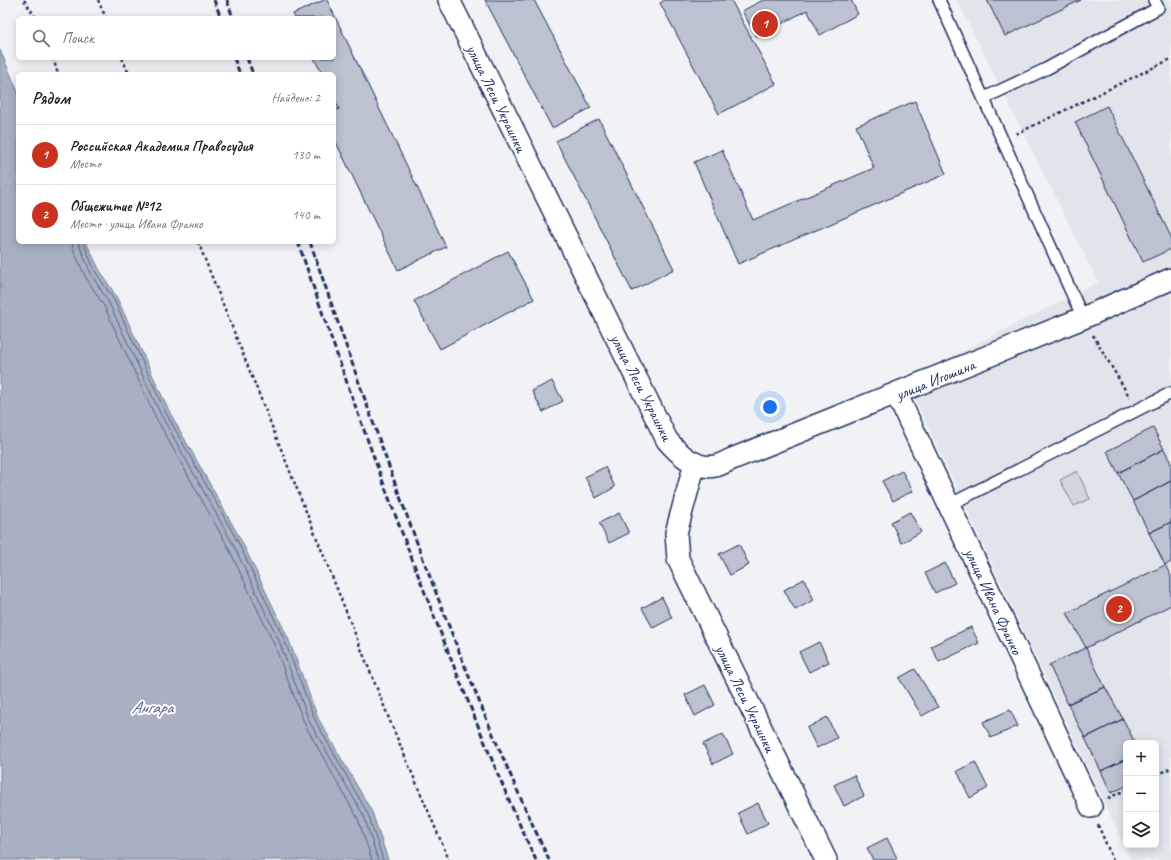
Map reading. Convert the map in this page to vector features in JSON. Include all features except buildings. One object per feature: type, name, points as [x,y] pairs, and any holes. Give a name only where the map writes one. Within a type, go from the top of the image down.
[{"type":"street","name":"улица Леси Украинки","points":[[449,0],[667,440],[680,454],[695,463],[676,533],[678,559],[826,860]]},
{"type":"street","name":"улица Игошина","points":[[695,463],[713,466],[897,394],[1083,318],[1171,279]]},
{"type":"street","name":"улица Ивана Франко","points":[[897,394],[1091,807]]},
{"type":"lane","points":[[939,0],[1083,318]]},
{"type":"lane","points":[[984,98],[1046,69],[1158,8],[1154,0]]},
{"type":"lane","points":[[949,505],[1171,393]]},
{"type":"path","points":[[24,0],[35,16]]},
{"type":"path","points":[[98,0],[105,16]]},
{"type":"path","points":[[1003,140],[1171,59]]},
{"type":"path","points":[[54,60],[57,72]]},
{"type":"path","points":[[123,60],[128,72]]},
{"type":"path","points":[[199,244],[392,726],[449,860]]},
{"type":"path","points":[[1083,318],[1137,410]]},
{"type":"path","points":[[1159,774],[1171,768]]},
{"type":"path","points":[[1091,807],[1113,860]]},
{"type":"shaded area","points":[[957,0],[1171,0],[1171,860],[1131,860],[1125,848],[1159,848],[1159,740],[1123,740],[1123,843],[906,380],[1098,282]]},
{"type":"shaded area","points":[[1077,471],[1090,499],[1074,506],[1060,480]]},
{"type":"water","name":"Ангара","points":[[0,50],[16,87],[16,244],[87,244],[99,269],[117,298],[169,411],[241,540],[288,638],[318,718],[372,812],[388,860],[0,860]]},
{"type":"railway","points":[[214,0],[220,16]]},
{"type":"railway","points":[[227,0],[232,16]]},
{"type":"railway","points":[[235,60],[239,72]]},
{"type":"railway","points":[[248,60],[252,72]]},
{"type":"railway","points":[[299,244],[336,352],[416,571],[487,748],[536,860]]},
{"type":"railway","points":[[311,244],[364,398],[421,554],[482,708],[549,860]]},
{"type":"place","name":"Российская Академия Правосудия","points":[[765,24]]},
{"type":"place","name":"Общежитие №12","points":[[1119,609]]}]
